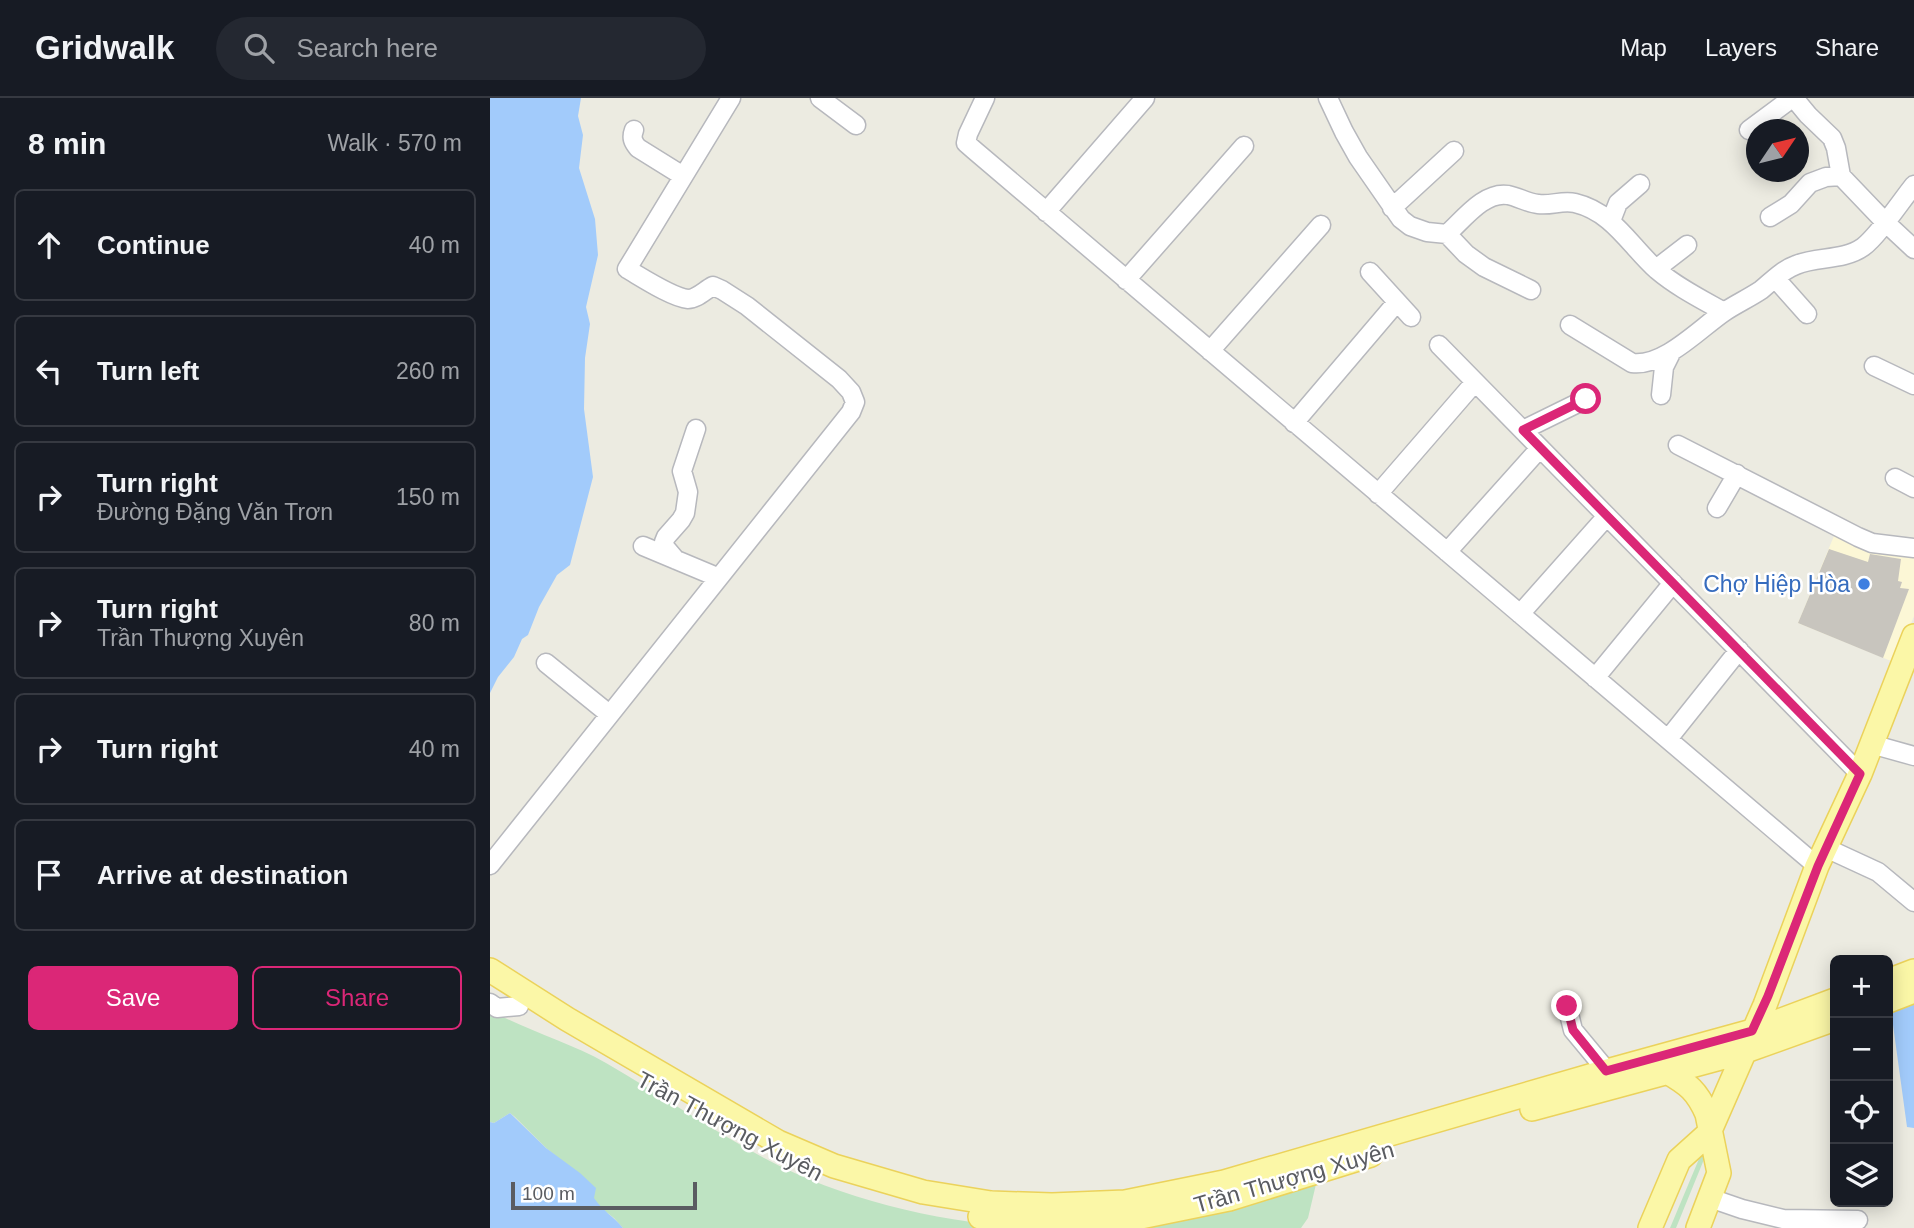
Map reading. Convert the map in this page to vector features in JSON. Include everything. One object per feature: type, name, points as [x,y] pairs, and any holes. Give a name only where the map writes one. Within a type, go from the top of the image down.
[{"type":"main road","points":[[1663,1228],[1707,1143],[1822,857],[1860,774],[1914,636]]},
{"type":"main road","points":[[1893,979],[1914,971]]},
{"type":"main road","name":"Trần Thượng Xuyên","points":[[494,986],[567,1019],[778,1142],[834,1166],[923,1192],[991,1203],[1052,1205],[1125,1202],[1224,1182],[1606,1071],[1748,1042],[1830,1020]]},
{"type":"main road","points":[[1893,999],[1914,991]]},
{"type":"main road","name":"Trần Thượng Xuyên","points":[[521,998],[771,1154],[830,1181],[918,1205],[987,1218],[1051,1222],[1126,1220],[1229,1199],[1395,1147],[1667,1072],[1748,1042],[1830,1002]]},
{"type":"main road","points":[[1667,1072],[1692,1088],[1707,1114],[1707,1143],[1683,1228]]},
{"type":"main road","points":[[1698,1228],[1719,1173],[1707,1143]]},
{"type":"main road","points":[[1650,1228],[1679,1160],[1707,1143]]},
{"type":"street","points":[[492,859],[850,412],[855,402],[851,392],[839,379],[747,306],[722,290],[713,286],[696,297],[687,299],[663,290],[627,270],[731,98]]},
{"type":"street","points":[[820,98],[856,125]]},
{"type":"street","points":[[985,98],[966,143],[1668,739],[1822,857],[1878,872],[1914,902]]},
{"type":"street","points":[[1046,212],[1145,98]]},
{"type":"street","points":[[1328,98],[1358,157],[1401,219],[1410,226],[1427,232],[1447,234],[1466,254],[1484,267],[1531,289]]},
{"type":"street","points":[[1768,119],[1799,100],[1808,115],[1832,138],[1841,176],[1914,248]]},
{"type":"street","points":[[634,130],[633,142],[638,148],[683,176]]},
{"type":"street","points":[[1126,280],[1244,146]]},
{"type":"street","points":[[1392,208],[1454,150]]},
{"type":"street","points":[[1770,217],[1791,204],[1810,183],[1826,177],[1841,176]]},
{"type":"street","points":[[1611,221],[1618,203],[1640,184]]},
{"type":"street","points":[[1570,326],[1632,363],[1651,362],[1672,351],[1793,266],[1810,260],[1842,256],[1861,248],[1871,240],[1914,185]]},
{"type":"street","points":[[1447,234],[1485,200],[1495,196],[1505,195],[1537,204],[1573,202],[1611,221],[1656,269],[1724,312]]},
{"type":"street","points":[[1210,351],[1321,225]]},
{"type":"street","points":[[1656,269],[1687,245]]},
{"type":"street","points":[[1370,272],[1411,317]]},
{"type":"street","points":[[1775,278],[1807,314]]},
{"type":"street","points":[[1294,423],[1396,302]]},
{"type":"street","points":[[1439,345],[1860,774]]},
{"type":"street","points":[[1661,394],[1664,367],[1672,351]]},
{"type":"street","points":[[1874,366],[1914,386]]},
{"type":"street","points":[[1378,494],[1475,382]]},
{"type":"street","points":[[1523,430],[1586,399]]},
{"type":"street","points":[[676,560],[664,547],[664,542],[685,513],[688,492],[682,471],[696,429]]},
{"type":"street","points":[[1678,445],[1858,537],[1872,543],[1914,548]]},
{"type":"street","points":[[1447,552],[1540,448]]},
{"type":"street","points":[[1717,508],[1737,474]]},
{"type":"street","points":[[1895,478],[1914,488]]},
{"type":"street","points":[[1520,614],[1607,516]]},
{"type":"street","points":[[643,546],[717,578]]},
{"type":"street","points":[[1595,678],[1673,583]]},
{"type":"street","points":[[1668,739],[1739,650]]},
{"type":"street","points":[[546,663],[609,714]]},
{"type":"street","points":[[1871,744],[1914,756]]},
{"type":"street","points":[[490,959],[500,966],[521,998]]},
{"type":"street","points":[[1567,1006],[1573,1030],[1606,1071]]},
{"type":"street","points":[[1710,1198],[1783,1219],[1858,1220]]},
{"type":"shaded area","name":"Chợ Hiệp Hòa","points":[[1836,531],[1914,553],[1914,616],[1896,663],[1798,623]]},
{"type":"green space","points":[[490,1010],[592,1056],[746,1148],[827,1186],[893,1207],[926,1214],[1027,1228],[623,1228],[601,1208],[562,1161],[510,1113],[494,1123],[490,1122]]},
{"type":"green space","points":[[1704,1147],[1707,1152],[1676,1228],[1670,1228]]},
{"type":"green space","points":[[1317,1180],[1308,1218],[1301,1228],[1099,1228]]},
{"type":"water","points":[[490,98],[581,98],[578,116],[583,135],[579,168],[595,219],[598,255],[586,307],[590,324],[585,358],[584,409],[593,477],[570,565],[557,575],[539,607],[528,635],[522,639],[514,657],[498,677],[490,693]]},
{"type":"water","points":[[1914,1002],[1914,1128],[1907,1127],[1893,1025],[1893,1003]]},
{"type":"water","points":[[510,1113],[546,1148],[596,1188],[594,1198],[623,1228],[490,1228],[490,1122],[494,1123]]},
{"type":"building","name":"Chợ Hiệp Hòa","points":[[1829,549],[1868,562],[1870,554],[1901,559],[1898,581],[1902,582],[1900,588],[1909,589],[1883,658],[1798,623]]},
{"type":"place","name":"Chợ Hiệp Hòa","points":[[1864,584]]},
{"type":"route","points":[[1567,1006],[1573,1030],[1606,1071],[1752,1031],[1818,866],[1860,774],[1523,430],[1586,399]]}]
